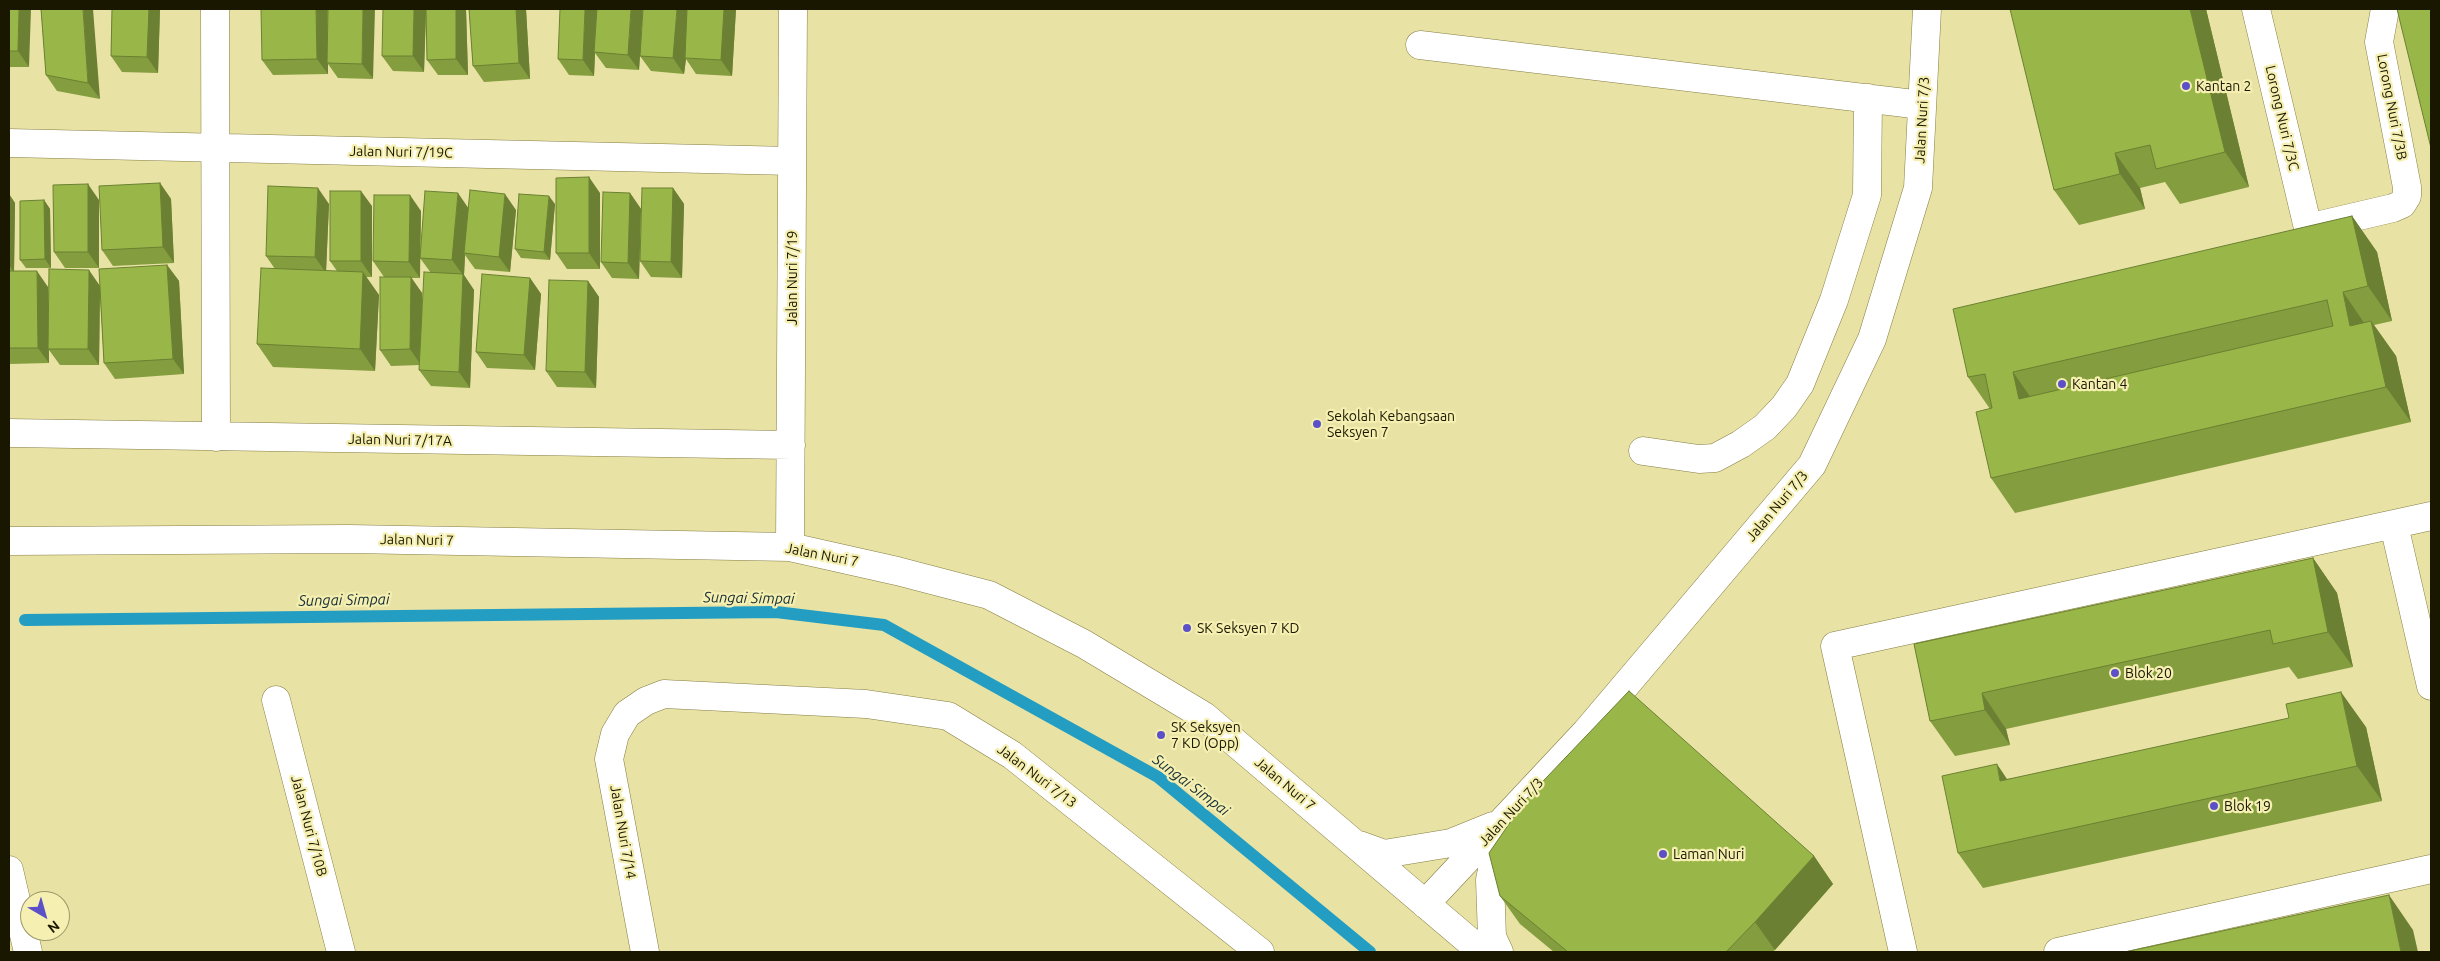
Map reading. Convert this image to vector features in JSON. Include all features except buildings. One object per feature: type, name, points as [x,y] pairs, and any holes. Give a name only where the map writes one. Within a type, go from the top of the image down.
[{"type":"street","points":[[215,9],[216,437]]},
{"type":"street","name":"Jalan Nuri 7/19","points":[[790,547],[793,9]]},
{"type":"street","name":"Jalan Nuri 7/3","points":[[1425,904],[1586,732],[1812,465],[1872,339],[1918,188],[1927,9]]},
{"type":"street","name":"Lorong Nuri 7/3C","points":[[2256,9],[2308,228]]},
{"type":"street","name":"Lorong Nuri 7/3B","points":[[2308,228],[2394,208],[2402,204],[2407,196],[2407,187],[2379,42],[2385,9]]},
{"type":"street","points":[[1420,45],[1922,105]]},
{"type":"street","points":[[1643,450],[1699,459],[1716,458],[1766,427],[1784,407],[1800,384],[1834,300],[1867,195],[1868,98]]},
{"type":"street","name":"Jalan Nuri 7/19C","points":[[9,143],[792,161]]},
{"type":"street","points":[[2279,235],[2308,228]]},
{"type":"street","name":"Jalan Nuri 7/17A","points":[[9,432],[216,437],[790,445]]},
{"type":"street","points":[[1903,952],[1835,646],[2431,516]]},
{"type":"street","points":[[2394,525],[2431,686]]},
{"type":"street","name":"Jalan Nuri 7","points":[[9,541],[349,539],[790,547],[989,594],[1084,644],[1204,716],[1482,952]]},
{"type":"street","name":"Jalan Nuri 7/13","points":[[627,714],[646,701],[664,694],[866,704],[948,716],[1012,755],[1260,952]]},
{"type":"street","name":"Jalan Nuri 7/10B","points":[[276,700],[341,952]]},
{"type":"street","name":"Jalan Nuri 7/14","points":[[627,714],[615,734],[609,759],[644,952]]},
{"type":"street","points":[[1353,842],[1384,854],[1451,843],[1501,823]]},
{"type":"street","points":[[1499,952],[1492,938],[1490,880],[1501,823]]},
{"type":"street","points":[[9,870],[28,952]]},
{"type":"street","points":[[2058,952],[2431,870]]},
{"type":"waterway","name":"Sungai Simpai","points":[[25,620],[776,612],[884,625],[1158,777],[1370,952]]},
{"type":"place","name":"Kantan 2","points":[[2186,86]]},
{"type":"place","name":"Kantan 4","points":[[2062,384]]},
{"type":"place","name":"Sekolah Kebangsaan Seksyen 7","points":[[1317,424]]},
{"type":"place","name":"SK Seksyen 7 KD","points":[[1187,628]]},
{"type":"place","name":"Blok 20","points":[[2115,673]]},
{"type":"place","name":"SK Seksyen 7 KD (Opp)","points":[[1161,735]]},
{"type":"place","name":"Blok 19","points":[[2214,806]]},
{"type":"place","name":"Laman Nuri","points":[[1663,854]]}]
